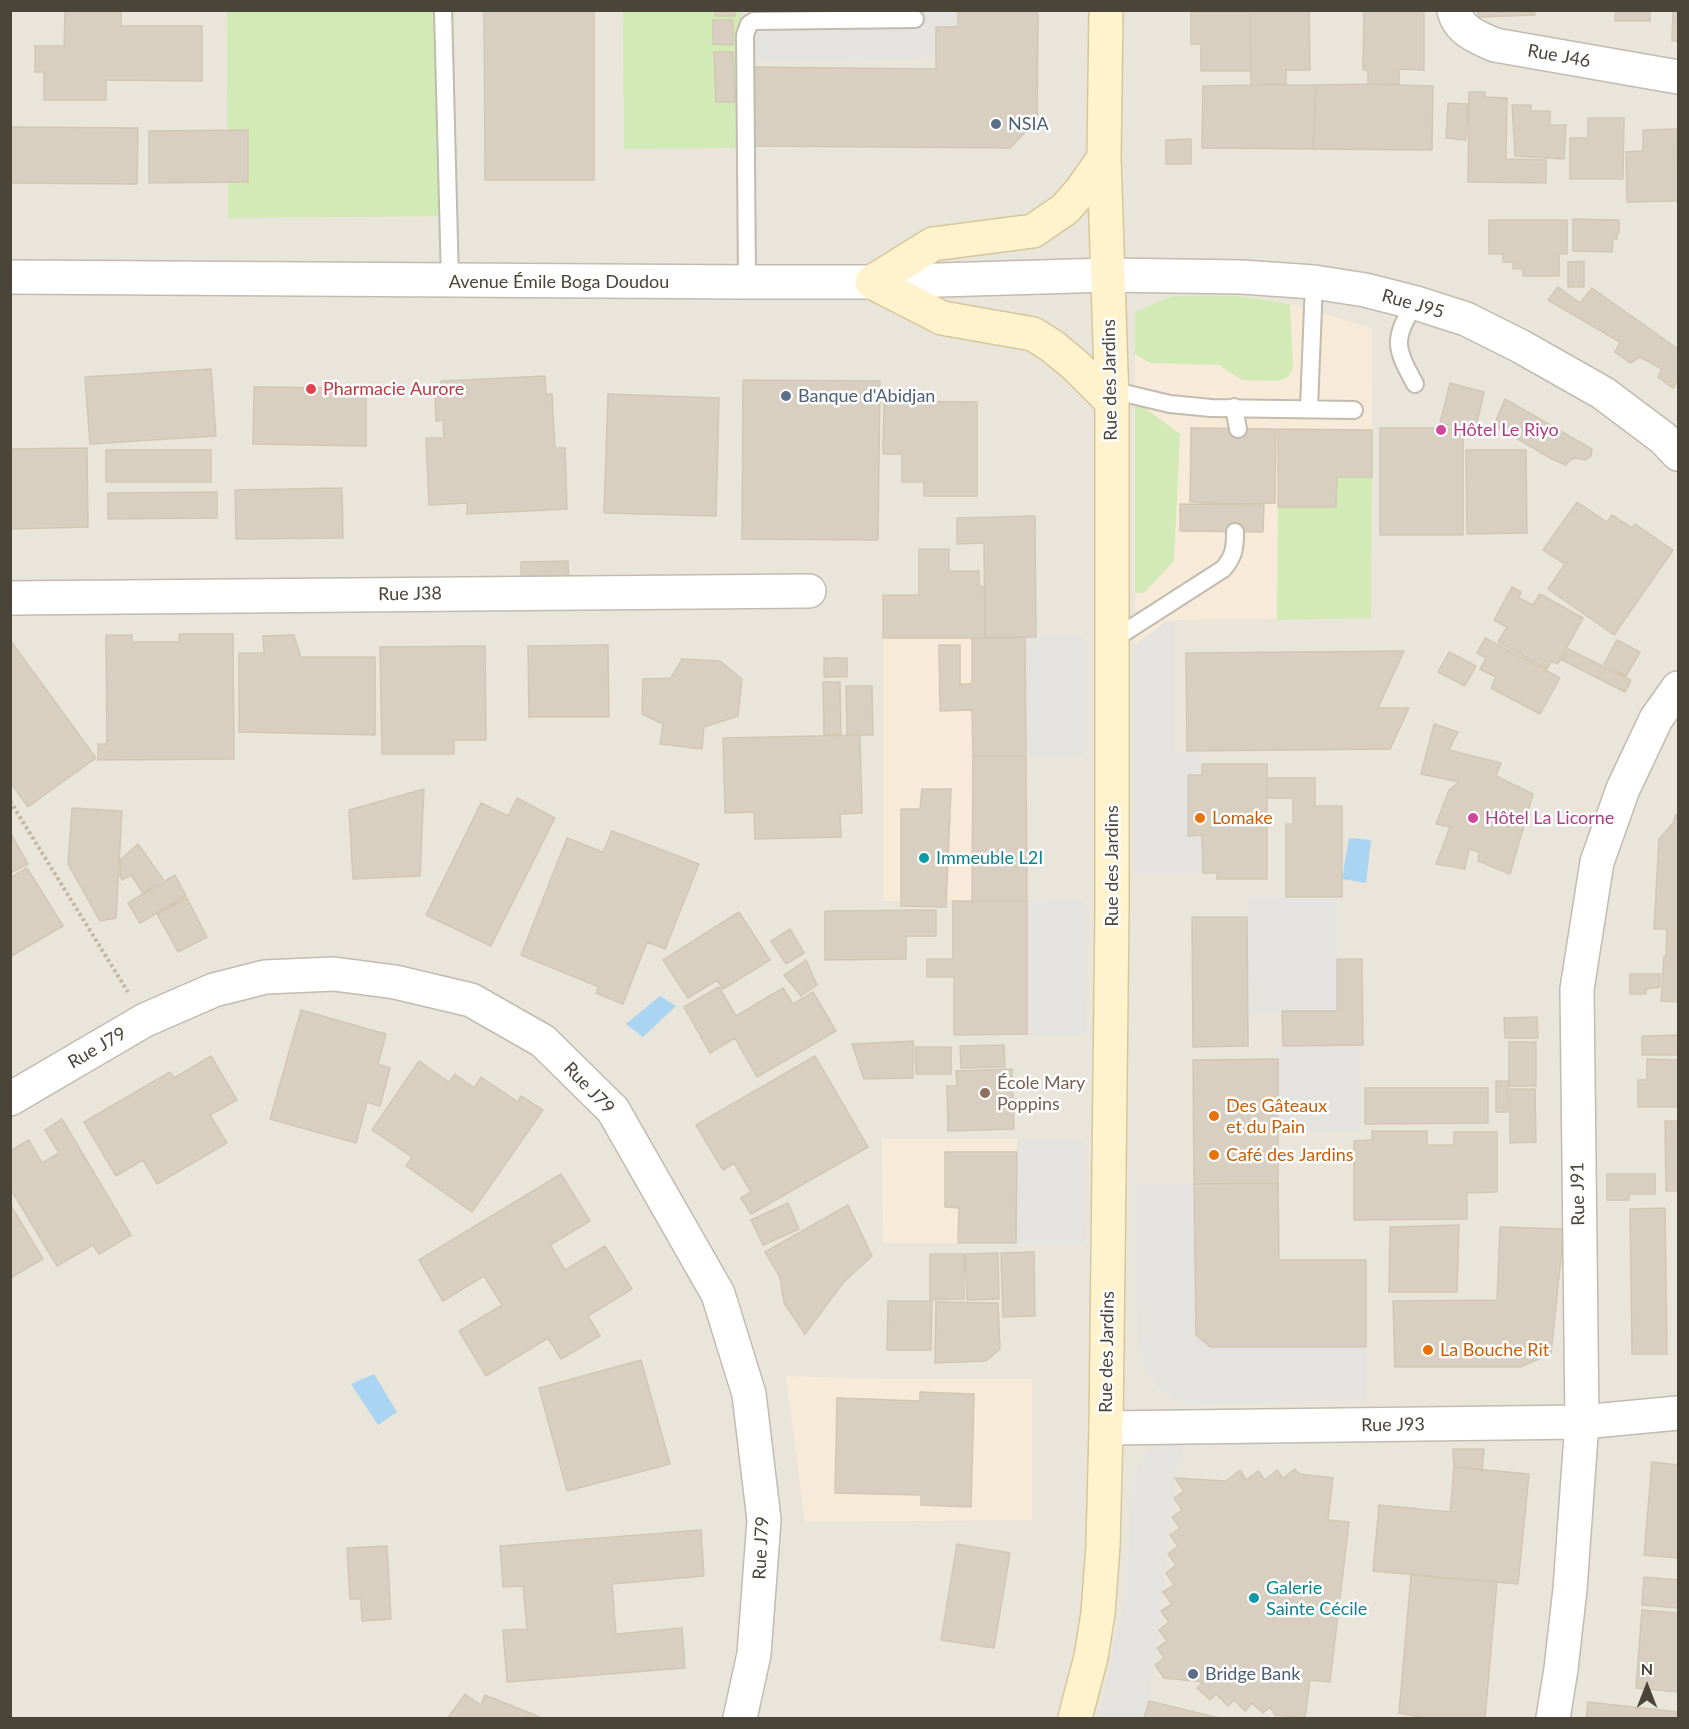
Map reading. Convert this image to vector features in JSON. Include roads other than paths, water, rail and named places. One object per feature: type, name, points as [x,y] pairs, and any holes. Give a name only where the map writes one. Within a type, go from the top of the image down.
[{"type":"main road","name":"Rue des Jardins","points":[[1075,1719],[1091,1657],[1098,1613],[1103,1546],[1106,1428],[1112,910],[1112,396],[1104,158],[1106,10]]},
{"type":"main road","points":[[872,282],[933,244],[1033,231],[1065,209],[1104,158]]},
{"type":"main road","points":[[872,282],[942,318],[1033,334],[1052,346],[1112,396]]},
{"type":"street","name":"Rue J46","points":[[1454,10],[1456,18],[1472,35],[1495,45],[1678,77]]},
{"type":"street","name":"Avenue Émile Boga Doudou","points":[[10,277],[872,282],[1108,275]]},
{"type":"street","name":"Rue J95","points":[[1108,275],[1242,277],[1314,282],[1365,290],[1416,303],[1475,323],[1604,393],[1663,438],[1678,454]]},
{"type":"street","name":"Rue J38","points":[[10,598],[809,591]]},
{"type":"street","name":"Rue J91","points":[[1553,1719],[1570,1589],[1582,1422],[1577,989],[1598,862],[1623,789],[1656,719],[1678,688]]},
{"type":"street","name":"Rue J79","points":[[10,1099],[145,1020],[214,990],[264,977],[334,974],[395,982],[471,1000],[543,1041],[613,1110],[718,1294],[749,1394],[764,1520],[754,1654],[740,1719]]},
{"type":"street","name":"Rue J93","points":[[1106,1428],[1582,1422],[1678,1413]]},
{"type":"lane","points":[[443,10],[450,281]]},
{"type":"lane","points":[[747,282],[745,35],[749,24],[754,21],[915,19]]},
{"type":"lane","points":[[1309,408],[1314,282]]},
{"type":"lane","points":[[1415,384],[1400,356],[1399,346],[1406,318],[1416,303]]},
{"type":"lane","points":[[1112,396],[1211,408],[1354,410]]},
{"type":"lane","points":[[1234,407],[1238,429]]},
{"type":"lane","points":[[1111,641],[1223,569],[1231,560],[1235,548],[1235,532]]},
{"type":"water","points":[[1349,838],[1371,840],[1366,883],[1342,879]]},
{"type":"water","points":[[660,996],[676,1006],[643,1037],[626,1024]]},
{"type":"water","points":[[374,1374],[397,1412],[378,1425],[351,1384]]},
{"type":"place","name":"NSIA","points":[[996,124]]},
{"type":"place","name":"Pharmacie Aurore","points":[[311,389]]},
{"type":"place","name":"Banque d'Abidjan","points":[[786,396]]},
{"type":"place","name":"Hôtel Le Riyo","points":[[1441,430]]},
{"type":"place","name":"Lomake","points":[[1200,818]]},
{"type":"place","name":"Hôtel La Licorne","points":[[1473,818]]},
{"type":"place","name":"Immeuble L2I","points":[[924,858]]},
{"type":"place","name":"École Mary Poppins","points":[[985,1093]]},
{"type":"place","name":"Des Gâteaux et du Pain","points":[[1214,1116]]},
{"type":"place","name":"Café des Jardins","points":[[1214,1155]]},
{"type":"place","name":"La Bouche Rit","points":[[1428,1350]]},
{"type":"place","name":"Galerie Sainte Cécile","points":[[1254,1598]]},
{"type":"place","name":"Bridge Bank","points":[[1193,1674]]}]
